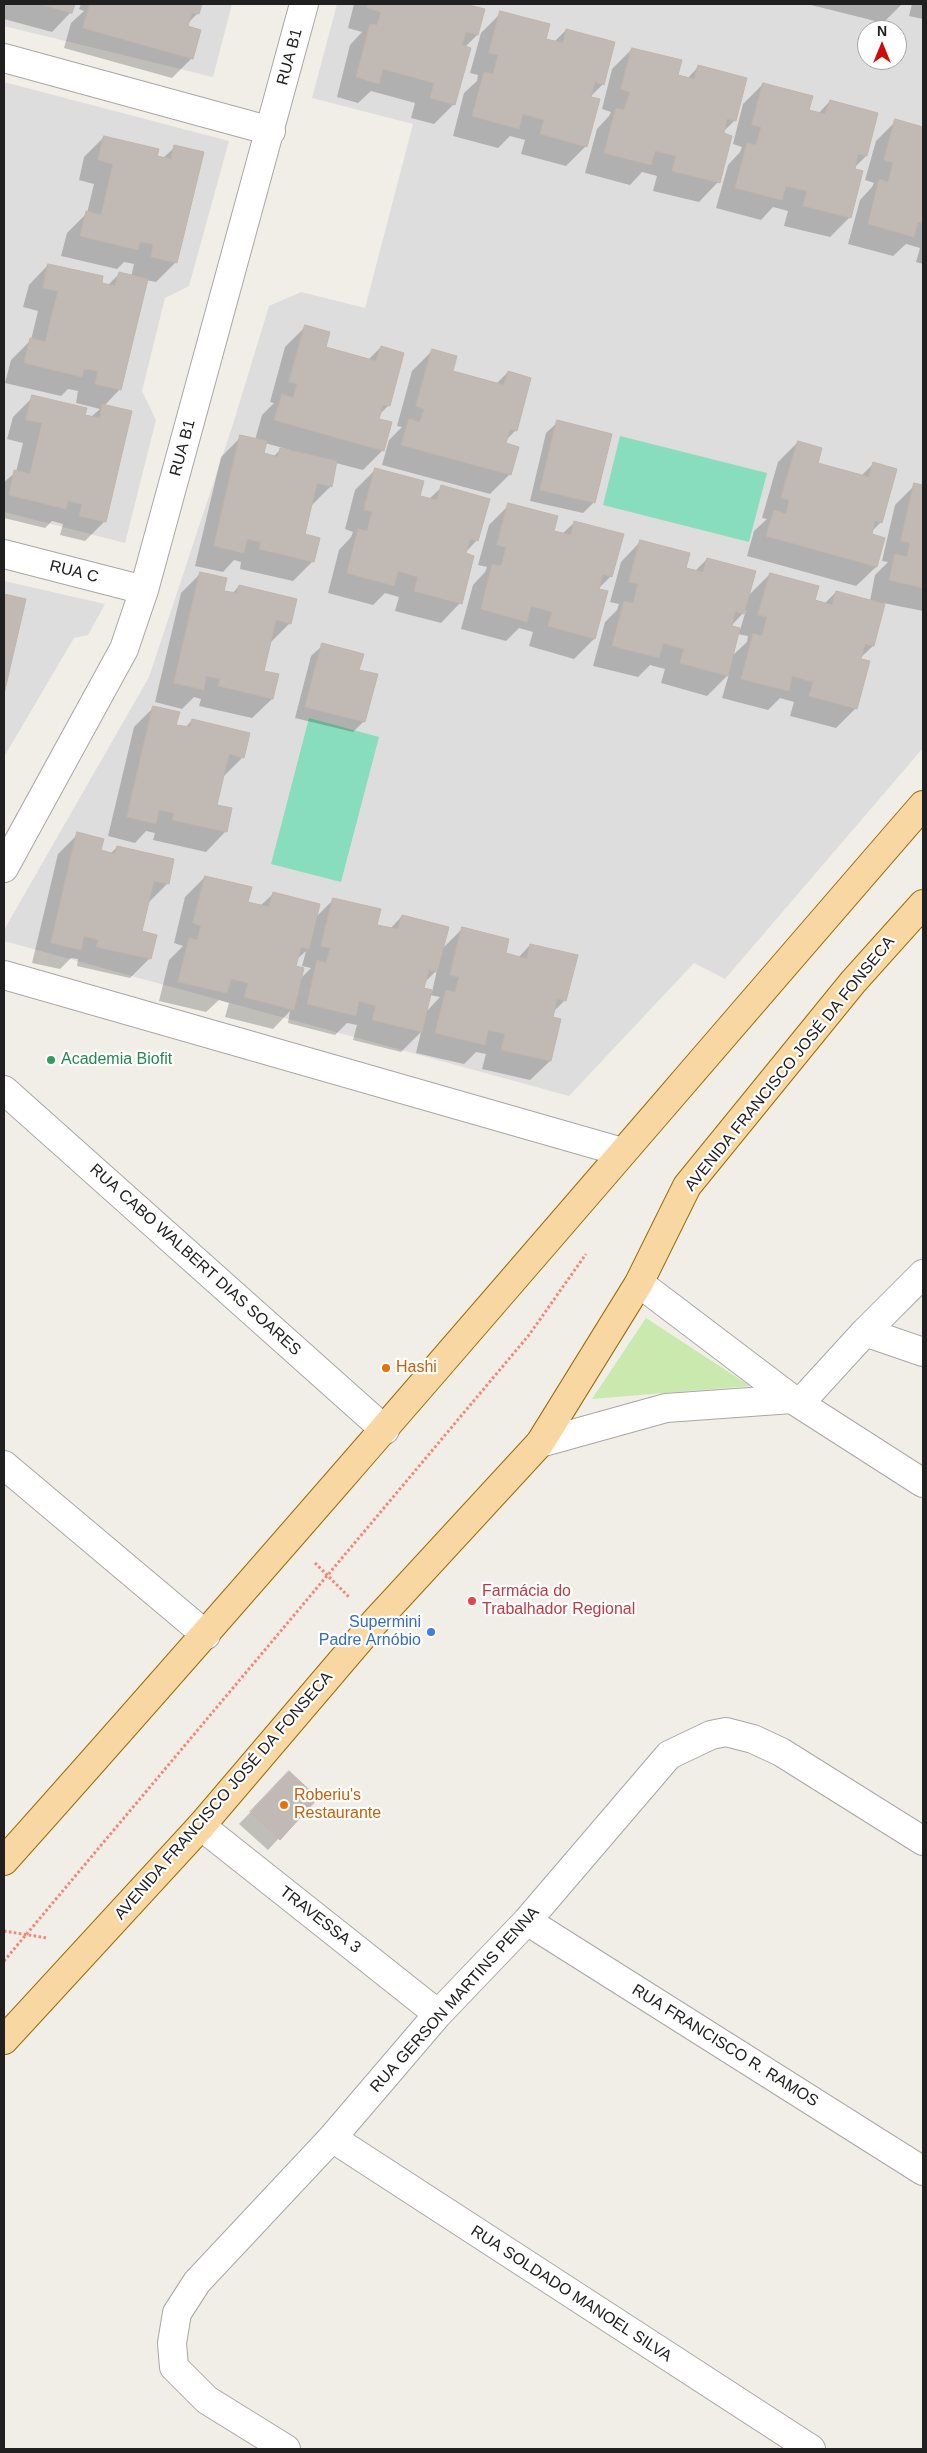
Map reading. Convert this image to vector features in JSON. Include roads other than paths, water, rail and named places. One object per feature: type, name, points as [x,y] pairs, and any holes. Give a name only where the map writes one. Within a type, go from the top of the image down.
[{"type":"main road","points":[[4,1860],[206,1635],[386,1430],[622,1152],[923,805]]},
{"type":"main road","name":"AVENIDA FRANCISCO JOSÉ DA FONSECA","points":[[4,2040],[201,1826],[374,1623],[540,1443],[639,1282],[687,1186],[853,982],[923,904]]},
{"type":"street","name":"RUA B1","points":[[4,868],[124,649],[144,590],[271,131],[304,4]]},
{"type":"street","points":[[4,58],[271,131]]},
{"type":"street","name":"RUA C","points":[[4,554],[144,590]]},
{"type":"street","points":[[4,975],[622,1152]]},
{"type":"street","name":"RUA CABO WALBERT DIAS SOARES","points":[[4,1090],[386,1430]]},
{"type":"street","points":[[540,1443],[666,1408],[796,1401],[923,1274]]},
{"type":"street","points":[[639,1282],[796,1401],[923,1483]]},
{"type":"street","points":[[866,1332],[923,1352]]},
{"type":"street","points":[[4,1466],[206,1635]]},
{"type":"street","name":"RUA GERSON MARTINS PENNA","points":[[286,2449],[207,2400],[191,2387],[174,2367],[172,2343],[177,2313],[197,2282],[332,2138],[438,2014],[527,1921],[669,1755],[711,1735],[726,1732],[754,1739],[781,1752],[923,1842]]},
{"type":"street","name":"TRAVESSA 3","points":[[201,1826],[438,2014]]},
{"type":"street","name":"RUA FRANCISCO R. RAMOS","points":[[527,1921],[923,2172]]},
{"type":"street","name":"RUA SOLDADO MANOEL SILVA","points":[[332,2138],[811,2449]]},
{"type":"place","name":"Academia Biofit","points":[[51,1060]]},
{"type":"place","name":"Hashi","points":[[386,1368]]},
{"type":"place","name":"Farmácia do Trabalhador Regional","points":[[472,1601]]},
{"type":"place","name":"Supermini Padre Arnóbio","points":[[431,1632]]},
{"type":"place","name":"Roberiu's Restaurante","points":[[284,1805]]}]
